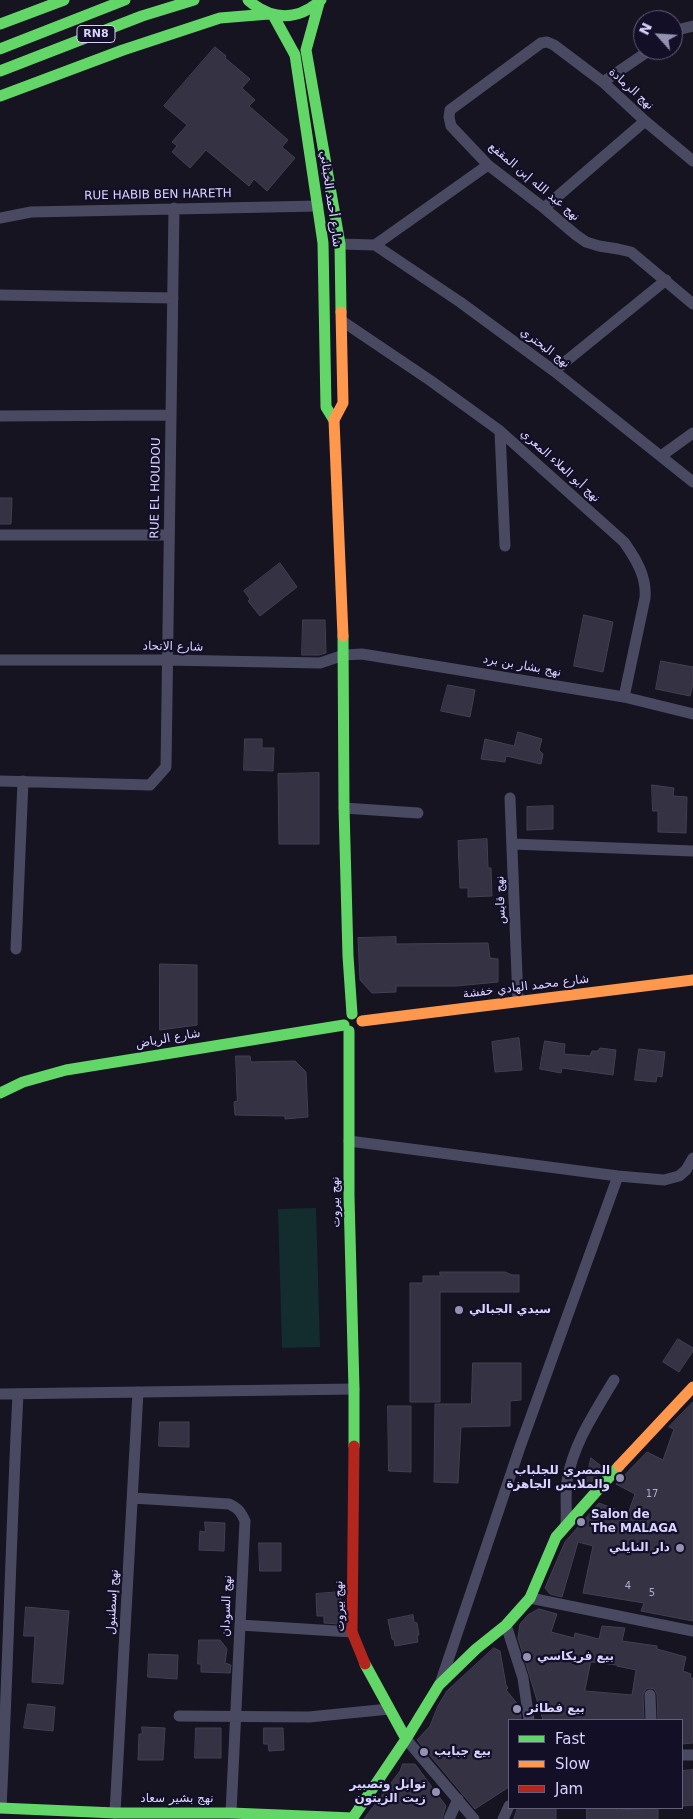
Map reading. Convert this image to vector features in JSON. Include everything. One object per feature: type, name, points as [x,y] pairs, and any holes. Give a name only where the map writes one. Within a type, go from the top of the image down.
[{"type":"main road","points":[[0,24],[50,2],[64,0]]},
{"type":"main road","name":"RN8","points":[[0,49],[125,0]]},
{"type":"main road","name":"RN8","points":[[0,71],[142,16],[194,0]]},
{"type":"main road","points":[[248,0],[253,6],[271,15]]},
{"type":"main road","points":[[0,96],[123,50],[220,18],[271,15],[290,16],[305,12],[320,2]]},
{"type":"main road","points":[[320,2],[306,50],[340,244],[343,403],[334,420],[344,655],[344,808],[348,956],[352,1014]]},
{"type":"main road","name":"شارع أحمد الخبثاني","points":[[271,15],[295,55],[323,243],[326,407],[334,420]]},
{"type":"main road","name":"شارع محمد الهادي خفشة","points":[[362,1021],[693,980]]},
{"type":"main road","points":[[352,1014],[358,1016],[362,1021],[358,1030],[347,1028],[346,1018],[352,1014]]},
{"type":"main road","name":"شارع الرياض","points":[[0,1093],[23,1082],[66,1070],[347,1028]]},
{"type":"main road","name":"نهج بيروت","points":[[347,1028],[354,1389],[352,1632],[368,1672],[406,1739]]},
{"type":"main road","points":[[353,1818],[440,1685],[476,1649],[506,1625],[530,1598],[556,1537],[566,1524],[693,1387]]},
{"type":"main road","name":"نهج بشير سعاد","points":[[0,1808],[46,1813],[232,1813],[353,1818]]},
{"type":"street","name":"نهج الرمادة","points":[[547,42],[554,45],[603,82],[645,121],[693,161]]},
{"type":"street","name":"نهج عبد الله إبن المقفع","points":[[547,42],[541,43],[450,110],[451,126],[488,165],[586,242],[631,252],[693,304]]},
{"type":"street","points":[[603,82],[635,60]]},
{"type":"street","points":[[544,208],[645,121]]},
{"type":"street","points":[[340,244],[375,245],[488,165]]},
{"type":"street","name":"RUE HABIB BEN HARETH","points":[[0,218],[31,212],[318,206]]},
{"type":"street","name":"RUE EL HOUDOU","points":[[23,782],[150,785],[166,768],[174,208]]},
{"type":"street","name":"نهج البحتري","points":[[375,245],[460,302],[554,371],[693,482]]},
{"type":"street","points":[[554,371],[666,280]]},
{"type":"street","points":[[0,296],[173,298]]},
{"type":"street","name":"نهج أبو العلاء المعري","points":[[342,321],[430,380],[500,431],[624,542],[635,558],[646,586],[646,598],[624,697]]},
{"type":"street","points":[[0,416],[171,415]]},
{"type":"street","points":[[500,431],[504,546]]},
{"type":"street","points":[[660,456],[693,433]]},
{"type":"street","points":[[0,535],[170,535]]},
{"type":"street","name":"شارع الاتحاد","points":[[0,660],[168,660],[320,663],[344,655]]},
{"type":"street","name":"نهج بشار بن برد","points":[[344,655],[371,656],[624,697],[693,714]]},
{"type":"street","points":[[0,782],[23,782],[16,949]]},
{"type":"street","name":"نهج قابس","points":[[510,798],[518,1001]]},
{"type":"street","points":[[344,808],[418,812]]},
{"type":"street","points":[[512,844],[693,851]]},
{"type":"street","points":[[349,1142],[618,1176],[671,1180],[686,1170],[693,1158]]},
{"type":"street","points":[[440,1685],[520,1447],[618,1176]]},
{"type":"street","points":[[566,1524],[567,1483],[570,1468],[583,1432],[614,1380]]},
{"type":"street","points":[[0,1394],[354,1389]]},
{"type":"street","name":"نهج إسطنبول","points":[[115,1813],[138,1392]]},
{"type":"street","points":[[0,1808],[5,1553],[18,1394]]},
{"type":"street","name":"نهج السودان","points":[[133,1498],[229,1504],[236,1507],[245,1520],[232,1813]]},
{"type":"street","points":[[530,1598],[693,1631]]},
{"type":"street","points":[[240,1625],[352,1632]]},
{"type":"street","points":[[506,1625],[523,1678],[529,1719]]},
{"type":"street","points":[[650,1695],[651,1719]]},
{"type":"street","points":[[179,1716],[309,1717],[389,1709]]},
{"type":"street","points":[[406,1739],[474,1819]]},
{"type":"street","points":[[449,1819],[458,1799]]},
{"type":"street","points":[[502,1819],[508,1808]]},
{"type":"street","points":[[46,1813],[72,1819]]},
{"type":"green space","points":[[316,1208],[320,1347],[282,1348],[278,1209]]},
{"type":"building","points":[[215,47],[250,79],[242,88],[255,100],[249,106],[288,140],[282,147],[295,158],[267,191],[254,179],[249,186],[206,150],[190,168],[172,152],[177,146],[172,142],[187,125],[164,106]]},
{"type":"building","points":[[0,498],[12,498],[11,524],[0,524]]},
{"type":"building","points":[[280,563],[297,587],[260,616],[248,601],[250,599],[244,591]]},
{"type":"building","points":[[584,615],[613,622],[603,672],[574,666]]},
{"type":"building","points":[[303,620],[325,620],[326,653],[302,655]]},
{"type":"building","points":[[661,661],[693,667],[693,684],[690,696],[656,689]]},
{"type":"building","points":[[448,685],[475,690],[470,717],[441,711]]},
{"type":"building","points":[[518,732],[542,739],[539,750],[543,754],[541,764],[506,756],[505,762],[481,759],[485,739],[514,746]]},
{"type":"building","points":[[245,739],[262,739],[262,748],[274,748],[273,771],[244,770]]},
{"type":"building","points":[[319,773],[319,844],[279,844],[278,774]]},
{"type":"building","points":[[652,785],[674,788],[673,796],[687,797],[686,833],[658,832],[658,811],[653,811]]},
{"type":"building","points":[[553,806],[553,829],[527,830],[527,807]]},
{"type":"building","points":[[487,839],[488,868],[491,868],[492,896],[468,897],[468,888],[460,888],[458,841]]},
{"type":"building","points":[[396,937],[396,944],[488,943],[490,958],[498,959],[498,982],[456,986],[396,986],[396,992],[372,993],[360,980],[358,938]]},
{"type":"building","points":[[160,964],[197,965],[197,1025],[160,1030]]},
{"type":"building","points":[[519,1038],[522,1070],[495,1072],[492,1042]]},
{"type":"building","points":[[545,1041],[565,1044],[564,1054],[590,1056],[592,1051],[598,1051],[600,1048],[616,1050],[613,1075],[562,1068],[561,1073],[540,1069]]},
{"type":"building","points":[[639,1049],[665,1052],[662,1077],[657,1076],[656,1082],[635,1080]]},
{"type":"building","points":[[236,1056],[250,1056],[251,1062],[295,1061],[306,1072],[308,1117],[285,1119],[285,1116],[235,1115],[234,1102],[237,1101]]},
{"type":"building","points":[[440,1272],[505,1272],[519,1275],[519,1292],[440,1292],[440,1402],[410,1402],[410,1283],[423,1283],[423,1276],[440,1276]]},
{"type":"building","points":[[678,1339],[693,1348],[693,1351],[679,1372],[663,1362]]},
{"type":"building","points":[[473,1363],[521,1363],[521,1400],[510,1401],[510,1426],[461,1427],[458,1483],[434,1482],[435,1404],[471,1404]]},
{"type":"building","points":[[693,1402],[693,1621],[641,1611],[644,1603],[583,1593],[593,1546],[578,1542],[562,1597],[550,1594],[545,1588],[565,1542],[599,1503],[628,1514],[635,1494],[616,1484],[647,1452],[663,1460],[674,1429],[669,1427]]},
{"type":"building","points":[[388,1406],[411,1406],[411,1472],[389,1471]]},
{"type":"building","points":[[160,1422],[189,1422],[189,1447],[159,1446]]},
{"type":"building","points":[[591,1458],[604,1468],[585,1489]]},
{"type":"building","points":[[205,1522],[225,1523],[224,1551],[199,1550],[200,1531],[205,1532]]},
{"type":"building","points":[[259,1543],[281,1543],[281,1571],[260,1571]]},
{"type":"building","points":[[340,1592],[342,1615],[338,1615],[338,1624],[324,1623],[324,1616],[317,1616],[316,1594]]},
{"type":"building","points":[[26,1607],[69,1611],[63,1684],[32,1682],[35,1636],[24,1636]]},
{"type":"building","points":[[539,1609],[557,1614],[551,1632],[574,1638],[575,1633],[599,1639],[602,1626],[625,1628],[622,1641],[657,1646],[657,1649],[686,1657],[683,1671],[691,1674],[690,1678],[693,1678],[693,1743],[683,1744],[683,1719],[658,1719],[657,1694],[654,1689],[650,1688],[646,1689],[643,1695],[644,1719],[543,1719],[518,1638],[520,1624],[528,1615]],"holes":[[[591,1662],[636,1670],[632,1695],[585,1691]]]},
{"type":"building","points":[[413,1615],[414,1622],[417,1623],[418,1642],[395,1646],[388,1620]]},
{"type":"building","points":[[199,1640],[220,1640],[227,1649],[225,1663],[231,1665],[230,1673],[201,1672],[201,1664],[198,1664]]},
{"type":"building","points":[[494,1648],[500,1651],[508,1688],[506,1690],[520,1707],[521,1719],[508,1719],[508,1788],[475,1809],[417,1740],[430,1726],[438,1706],[447,1691]]},
{"type":"building","points":[[149,1654],[178,1655],[177,1679],[148,1677]]},
{"type":"building","points":[[28,1704],[55,1707],[53,1731],[24,1728]]},
{"type":"building","points":[[142,1727],[165,1728],[163,1760],[138,1760],[139,1734],[142,1734]]},
{"type":"building","points":[[196,1728],[221,1728],[221,1758],[195,1758]]},
{"type":"building","points":[[264,1728],[283,1728],[284,1750],[269,1751],[268,1744],[264,1744]]},
{"type":"building","points":[[403,1764],[415,1764],[446,1806],[442,1819],[364,1819],[400,1771]]},
{"type":"building","points":[[693,1770],[693,1805],[683,1806],[683,1771]]},
{"type":"building","points":[[518,1809],[556,1809],[556,1819],[514,1819]]},
{"type":"building","points":[[587,1809],[658,1809],[658,1819],[587,1819]]},
{"type":"traffic: fast","points":[[0,24],[64,0]]},
{"type":"traffic: fast","points":[[0,49],[125,0]]},
{"type":"traffic: fast","points":[[0,71],[142,16],[194,0]]},
{"type":"traffic: fast","points":[[248,0],[266,12],[285,16],[303,12],[321,0]]},
{"type":"traffic: fast","points":[[319,3],[306,50],[340,244],[341,312]]},
{"type":"traffic: fast","points":[[0,96],[123,50],[220,18],[269,14]]},
{"type":"traffic: fast","points":[[273,15],[295,55],[323,243],[326,407],[334,420]]},
{"type":"traffic: fast","points":[[343,636],[344,808],[348,956],[352,1014]]},
{"type":"traffic: fast","points":[[0,1093],[23,1082],[66,1070],[344,1025]]},
{"type":"traffic: fast","points":[[349,1031],[349,1196],[354,1446]]},
{"type":"traffic: fast","points":[[365,1664],[406,1739],[439,1685],[476,1649],[506,1625],[530,1598],[556,1537],[619,1466]]},
{"type":"traffic: fast","points":[[352,1819],[406,1739]]},
{"type":"traffic: fast","points":[[0,1808],[115,1813],[231,1813],[353,1818]]},
{"type":"traffic: slow","points":[[341,312],[343,403],[334,420],[343,636]]},
{"type":"traffic: slow","points":[[362,1021],[693,980]]},
{"type":"traffic: slow","points":[[619,1466],[693,1387]]},
{"type":"traffic: jam","points":[[354,1446],[352,1632],[365,1664]]},
{"type":"place","name":"سيدي الجبالي","points":[[459,1310]]},
{"type":"place","name":"المصري للجلباب والملابس الجاهزة","points":[[620,1478]]},
{"type":"place","name":"Salon de The MALAGA","points":[[581,1522]]},
{"type":"place","name":"دار النايلي","points":[[680,1548]]},
{"type":"place","name":"بيع فريكاسي","points":[[527,1657]]},
{"type":"place","name":"بيع فطائر","points":[[517,1709]]},
{"type":"place","name":"بيع جبايب","points":[[424,1752]]},
{"type":"place","name":"توابل وتصبير زيت الزيتون","points":[[436,1792]]}]
